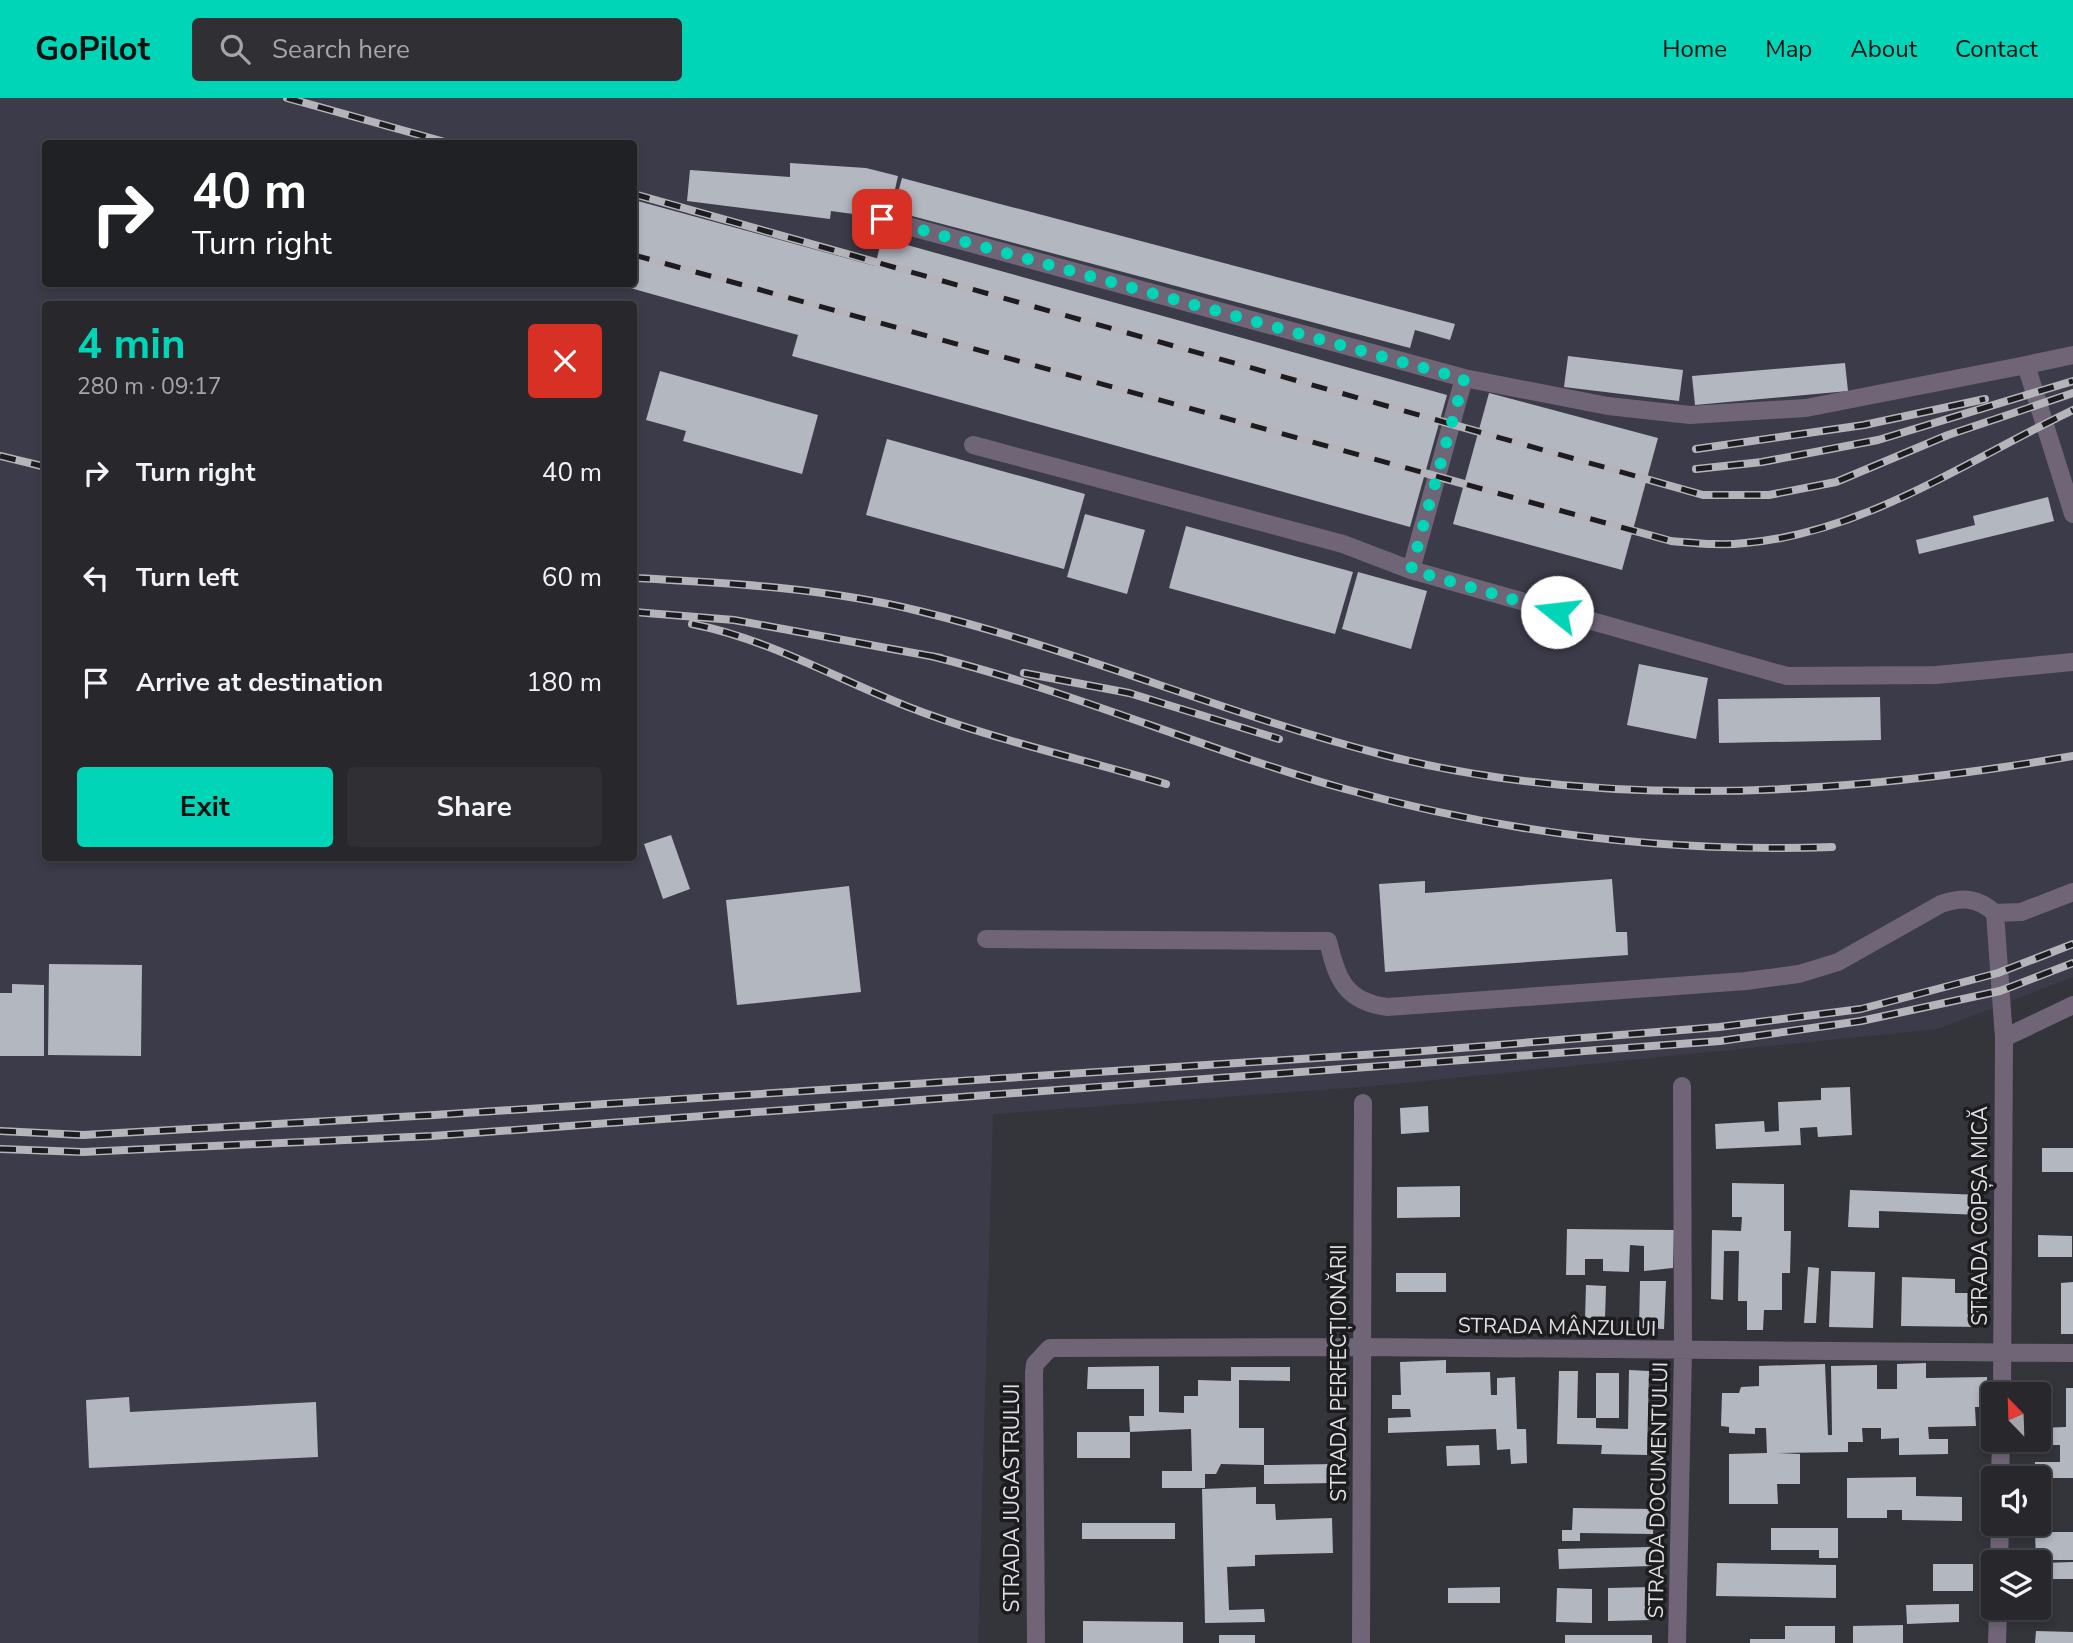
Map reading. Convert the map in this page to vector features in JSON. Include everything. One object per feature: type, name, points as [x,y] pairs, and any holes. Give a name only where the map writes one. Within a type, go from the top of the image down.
[{"type":"street","points":[[882,219],[1464,379],[1608,406],[1690,415],[1806,408],[2073,355]]},
{"type":"street","points":[[2026,365],[2073,514]]},
{"type":"street","points":[[1411,570],[1464,379]]},
{"type":"street","points":[[973,445],[1343,544],[1411,570],[1787,676],[1936,675],[2073,662]]},
{"type":"street","points":[[986,939],[1328,941],[1340,980],[1349,993],[1360,1000],[1388,1007],[1772,978],[1838,962],[1923,913],[1958,898],[1985,904],[1995,913],[2021,912],[2073,892]]},
{"type":"street","name":"STRADA COPȘA MICĂ","points":[[1995,913],[2004,1038],[2002,1382]]},
{"type":"street","points":[[2004,1038],[2073,1005]]},
{"type":"street","name":"STRADA DOCUMENTULUI","points":[[1677,1643],[1683,1352],[1682,1086]]},
{"type":"street","name":"STRADA PERFECȚIONĂRII","points":[[1361,1643],[1363,1103]]},
{"type":"street","name":"STRADA MÂNZULUI","points":[[1042,1354],[1050,1348],[1062,1346],[2073,1353]]},
{"type":"street","name":"STRADA JUGASTRULUI","points":[[1036,1643],[1034,1373],[1042,1354]]},
{"type":"street","points":[[1997,1643],[1998,1620]]},
{"type":"shaded area","points":[[0,98],[2073,98],[2073,977],[1938,1029],[1374,1086],[993,1114],[978,1643],[0,1643]]},
{"type":"building","points":[[790,163],[866,168],[898,176],[890,212],[855,203],[853,214],[831,211],[830,219],[687,201],[690,170],[790,177]]},
{"type":"building","points":[[902,178],[1455,324],[1450,340],[1415,330],[1410,348],[893,211]]},
{"type":"building","points":[[637,201],[875,266],[882,238],[1447,395],[1410,527],[792,356],[798,335],[627,287],[637,287]]},
{"type":"building","points":[[1568,356],[1683,370],[1679,401],[1564,387]]},
{"type":"building","points":[[1845,363],[1848,391],[1695,405],[1692,376]]},
{"type":"building","points":[[660,371],[818,415],[802,474],[683,441],[686,431],[646,420]]},
{"type":"building","points":[[1489,393],[1658,438],[1622,570],[1453,524]]},
{"type":"building","points":[[887,439],[1085,494],[1064,569],[866,515]]},
{"type":"building","points":[[2048,497],[2054,521],[1919,554],[1916,540],[1975,525],[1973,516]]},
{"type":"building","points":[[1085,514],[1145,530],[1127,594],[1067,577]]},
{"type":"building","points":[[1186,526],[1353,572],[1335,634],[1169,588]]},
{"type":"building","points":[[1358,572],[1427,591],[1411,649],[1342,629]]},
{"type":"building","points":[[1639,664],[1708,678],[1696,739],[1627,725]]},
{"type":"building","points":[[1880,697],[1881,740],[1719,743],[1718,699]]},
{"type":"building","points":[[671,835],[690,889],[663,899],[644,844]]},
{"type":"building","points":[[1612,879],[1616,932],[1627,932],[1628,955],[1385,972],[1379,884],[1425,881],[1425,893]]},
{"type":"building","points":[[849,886],[861,992],[737,1005],[726,900]]},
{"type":"building","points":[[49,964],[142,965],[141,1056],[48,1055]]},
{"type":"building","points":[[12,984],[44,985],[44,1056],[0,1056],[0,993],[12,993]]},
{"type":"building","points":[[1850,1087],[1852,1135],[1818,1137],[1817,1127],[1800,1128],[1801,1145],[1716,1149],[1715,1124],[1764,1121],[1765,1132],[1779,1131],[1778,1102],[1821,1100],[1821,1088]]},
{"type":"building","points":[[1428,1106],[1429,1132],[1401,1134],[1400,1108]]},
{"type":"building","points":[[2042,1148],[2073,1148],[2073,1172],[2042,1172]]},
{"type":"building","points":[[1732,1183],[1784,1184],[1784,1231],[1791,1231],[1790,1273],[1782,1273],[1782,1310],[1764,1310],[1763,1330],[1747,1330],[1747,1301],[1738,1301],[1739,1251],[1724,1251],[1723,1300],[1711,1299],[1712,1230],[1741,1231],[1742,1217],[1732,1217]]},
{"type":"building","points":[[1460,1186],[1460,1217],[1397,1218],[1397,1187]]},
{"type":"building","points":[[1850,1190],[1982,1195],[1981,1215],[1879,1211],[1879,1228],[1848,1227]]},
{"type":"building","points":[[1567,1229],[1674,1230],[1673,1268],[1644,1271],[1644,1246],[1630,1245],[1629,1272],[1603,1271],[1603,1259],[1585,1259],[1585,1275],[1566,1275]]},
{"type":"building","points":[[2038,1235],[2072,1236],[2072,1257],[2038,1257]]},
{"type":"building","points":[[1808,1267],[1819,1268],[1816,1323],[1804,1323]]},
{"type":"building","points":[[1831,1271],[1875,1272],[1873,1328],[1829,1327]]},
{"type":"building","points":[[1396,1273],[1446,1273],[1446,1292],[1396,1292]]},
{"type":"building","points":[[1902,1277],[1955,1279],[1955,1293],[1981,1293],[1979,1327],[1901,1326]]},
{"type":"building","points":[[1640,1281],[1666,1281],[1664,1329],[1639,1328]]},
{"type":"building","points":[[2073,1282],[2073,1334],[2061,1334],[2061,1283]]},
{"type":"building","points":[[1586,1285],[1606,1286],[1605,1318],[1585,1318]]},
{"type":"building","points":[[1446,1360],[1446,1373],[1490,1372],[1491,1395],[1497,1395],[1497,1378],[1515,1377],[1517,1429],[1526,1429],[1527,1463],[1511,1464],[1510,1449],[1497,1450],[1496,1429],[1388,1433],[1388,1418],[1411,1417],[1410,1409],[1392,1409],[1392,1395],[1401,1395],[1400,1362]]},
{"type":"building","points":[[1926,1363],[1926,1378],[1987,1377],[1987,1382],[1981,1382],[1981,1407],[1975,1407],[1976,1426],[1928,1427],[1929,1439],[1948,1439],[1948,1454],[1899,1455],[1899,1438],[1881,1439],[1881,1428],[1862,1428],[1863,1442],[1848,1442],[1848,1452],[1777,1453],[1800,1454],[1800,1484],[1777,1484],[1778,1504],[1729,1504],[1729,1454],[1767,1453],[1766,1428],[1755,1428],[1755,1434],[1729,1433],[1729,1427],[1721,1426],[1722,1393],[1739,1393],[1741,1387],[1759,1386],[1759,1366],[1825,1364],[1828,1435],[1832,1435],[1831,1366],[1877,1365],[1877,1389],[1897,1389],[1897,1364]]},
{"type":"building","points":[[1159,1366],[1159,1412],[1184,1413],[1184,1396],[1198,1396],[1198,1380],[1231,1381],[1231,1367],[1290,1367],[1290,1381],[1239,1380],[1239,1428],[1264,1428],[1264,1465],[1221,1464],[1216,1474],[1205,1474],[1205,1488],[1162,1488],[1162,1471],[1192,1471],[1191,1429],[1130,1432],[1129,1416],[1144,1416],[1144,1389],[1087,1389],[1088,1367]]},
{"type":"building","points":[[1629,1370],[1649,1371],[1647,1455],[1601,1454],[1602,1445],[1557,1444],[1559,1371],[1578,1371],[1577,1418],[1596,1418],[1596,1428],[1628,1429]]},
{"type":"building","points":[[1596,1373],[1619,1373],[1619,1418],[1596,1418]]},
{"type":"building","points":[[2066,1388],[2073,1388],[2073,1478],[2051,1478],[2051,1466],[2035,1466],[2035,1462],[2060,1462],[2060,1445],[2051,1445],[2051,1428],[2066,1427]]},
{"type":"building","points":[[129,1397],[130,1412],[316,1402],[318,1457],[89,1468],[86,1400]]},
{"type":"building","points":[[1077,1432],[1130,1432],[1130,1458],[1077,1458]]},
{"type":"building","points":[[1479,1445],[1480,1465],[1447,1466],[1446,1446]]},
{"type":"building","points":[[1336,1464],[1336,1483],[1264,1484],[1264,1465]]},
{"type":"building","points":[[1916,1477],[1916,1496],[1962,1497],[1962,1521],[1902,1520],[1902,1510],[1887,1510],[1887,1518],[1847,1518],[1847,1478]]},
{"type":"building","points":[[1256,1487],[1256,1504],[1275,1504],[1276,1520],[1332,1518],[1333,1553],[1255,1555],[1255,1566],[1227,1567],[1229,1610],[1264,1609],[1265,1622],[1205,1623],[1202,1489]]},
{"type":"building","points":[[1573,1508],[1654,1509],[1653,1534],[1580,1533],[1580,1541],[1562,1541],[1562,1530],[1572,1530]]},
{"type":"building","points":[[1082,1523],[1175,1523],[1175,1539],[1082,1539]]},
{"type":"building","points":[[1771,1528],[1838,1528],[1838,1558],[1819,1558],[1819,1550],[1771,1550]]},
{"type":"building","points":[[2051,1532],[2073,1532],[2073,1560],[2051,1560],[2051,1550],[2036,1550],[2035,1536],[2051,1536]]},
{"type":"building","points":[[1651,1547],[1652,1566],[1559,1569],[1558,1549]]},
{"type":"building","points":[[2073,1562],[2073,1579],[2051,1579],[2051,1563]]},
{"type":"building","points":[[1717,1563],[1836,1565],[1836,1598],[1716,1596]]},
{"type":"building","points":[[1933,1564],[1973,1564],[1973,1591],[1933,1591]]},
{"type":"building","points":[[1500,1587],[1500,1603],[1448,1603],[1448,1588]]},
{"type":"building","points":[[1652,1587],[1652,1620],[1608,1621],[1608,1588]]},
{"type":"building","points":[[1557,1588],[1592,1589],[1592,1623],[1556,1622]]},
{"type":"building","points":[[1959,1604],[1959,1622],[1907,1624],[1906,1605]]},
{"type":"building","points":[[1083,1621],[1183,1622],[1183,1643],[1083,1643]]},
{"type":"building","points":[[1903,1625],[1903,1643],[1853,1643],[1853,1626]]},
{"type":"building","points":[[1785,1626],[1835,1626],[1835,1643],[1750,1643],[1750,1639],[1785,1639]]},
{"type":"building","points":[[2036,1631],[2073,1632],[2073,1643],[2035,1643]]},
{"type":"building","points":[[1219,1635],[1255,1635],[1255,1643],[1219,1643]]},
{"type":"building","points":[[1565,1635],[1652,1635],[1652,1643],[1565,1643]]},
{"type":"railway","points":[[287,98],[438,140]]},
{"type":"railway","points":[[637,195],[1703,495],[1769,495],[1836,482],[1948,435],[2073,393]]},
{"type":"railway","points":[[637,256],[1671,541],[1745,543],[1832,525],[1914,491],[2073,410]]},
{"type":"railway","points":[[1696,469],[1762,462],[1878,440],[2073,381]]},
{"type":"railway","points":[[1696,449],[1864,425],[1985,399]]},
{"type":"railway","points":[[0,456],[42,466]]},
{"type":"railway","points":[[637,578],[813,592],[884,603],[978,626],[1267,721],[1384,755],[1467,773],[1553,784],[1640,790],[1728,791],[1816,787],[1903,780],[2073,756]]},
{"type":"railway","points":[[637,612],[734,620],[941,658]]},
{"type":"railway","points":[[692,624],[748,639],[937,718],[1166,784]]},
{"type":"railway","points":[[931,656],[1035,686],[1293,774],[1465,817],[1586,837],[1647,843],[1709,847],[1832,847]]},
{"type":"railway","points":[[1024,673],[1129,693],[1279,739]]},
{"type":"railway","points":[[0,1131],[83,1135],[434,1115],[1423,1051],[1719,1027],[1861,1009],[1998,973],[2073,944]]},
{"type":"railway","points":[[0,1149],[83,1152],[432,1136],[1720,1041],[1861,1021],[2000,991],[2073,963]]},
{"type":"route","points":[[882,219],[1464,379],[1411,570],[1557,612]]}]
